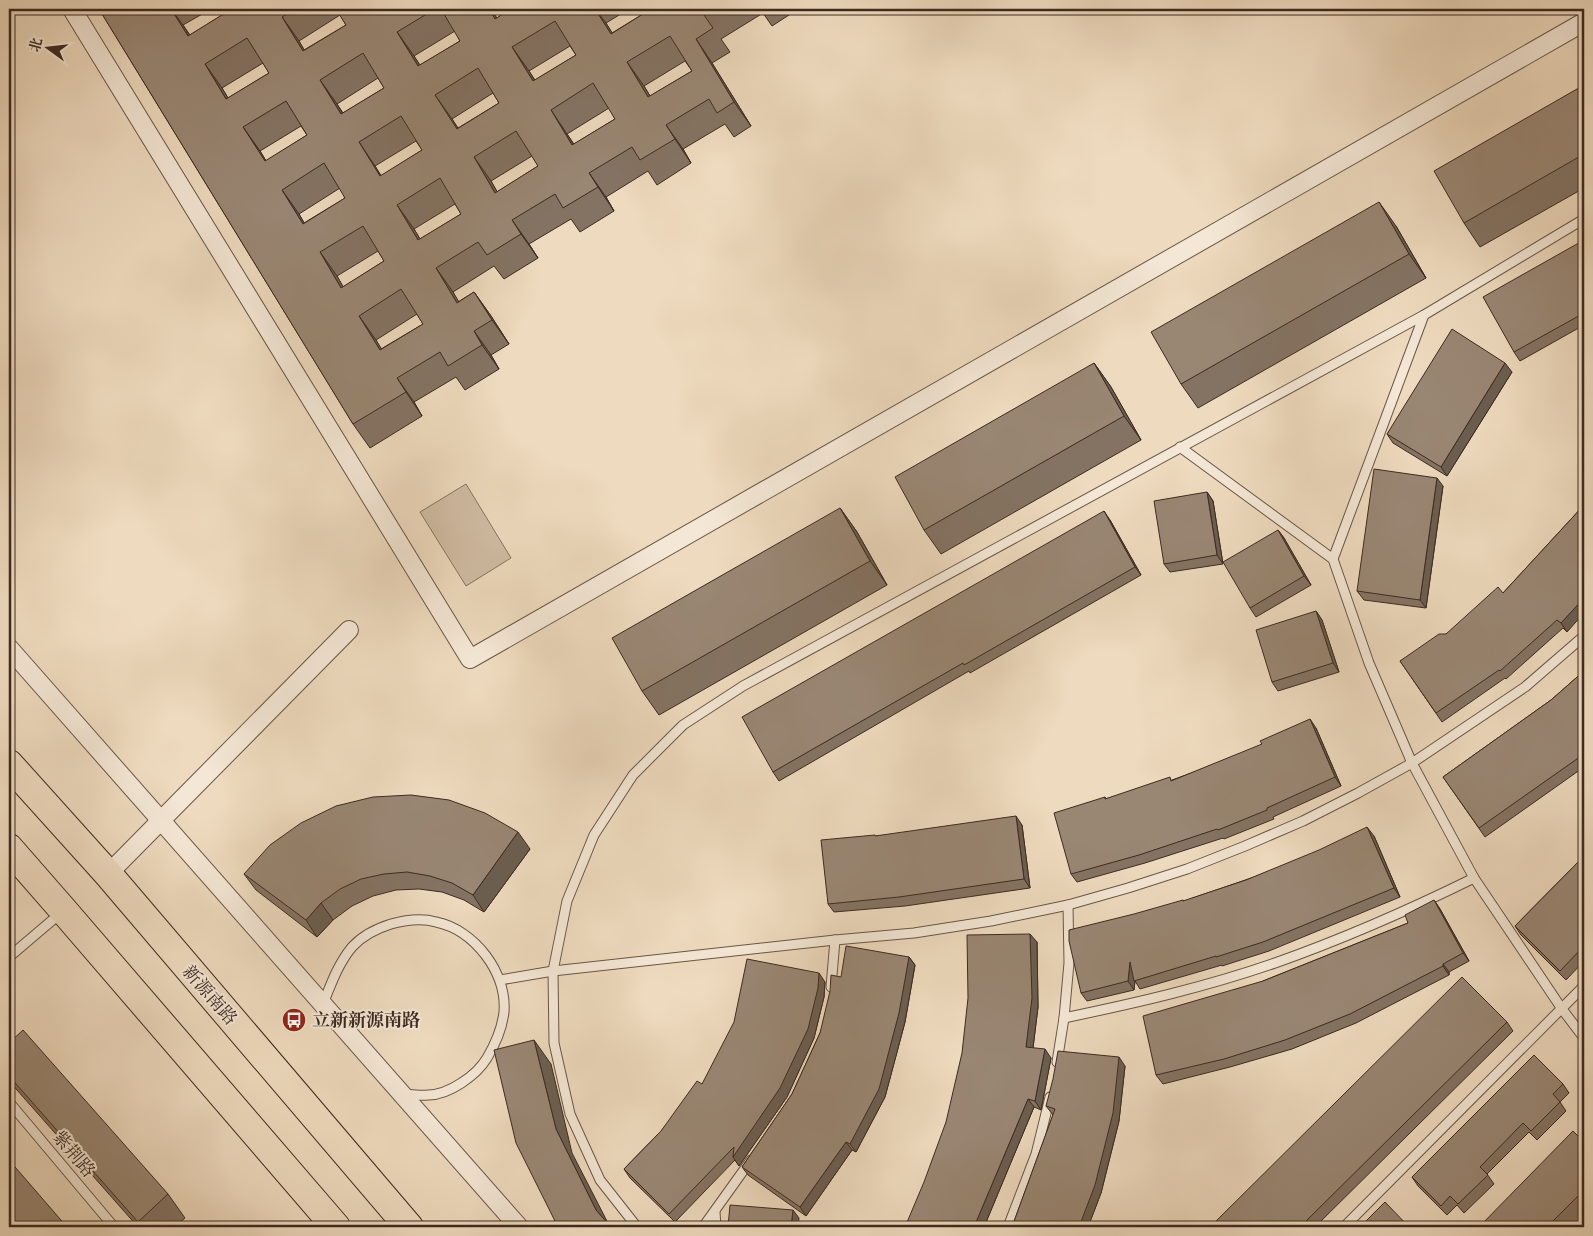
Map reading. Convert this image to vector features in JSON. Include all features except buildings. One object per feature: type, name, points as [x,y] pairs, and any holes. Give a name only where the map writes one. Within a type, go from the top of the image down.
[{"type":"main road","name":"新源南路","points":[[9,764],[108,874],[409,1227]]},
{"type":"main road","points":[[9,848],[336,1227]]},
{"type":"street","points":[[72,9],[470,659],[1584,22]]},
{"type":"street","points":[[108,874],[349,630]]},
{"type":"street","points":[[9,648],[519,1227]]},
{"type":"lane","points":[[637,1227],[600,1180],[570,1114],[554,1043],[554,971],[567,900],[594,835],[633,775],[683,725],[743,686],[1424,315],[1584,219]]},
{"type":"lane","points":[[1333,559],[1424,315]]},
{"type":"lane","points":[[1180,447],[1333,559],[1369,663],[1412,763],[1474,878],[1562,1009],[1584,1038]]},
{"type":"lane","points":[[500,980],[554,971],[914,933],[991,921],[1068,905],[1179,872],[1245,846],[1334,805],[1412,763],[1524,687],[1584,636]]},
{"type":"lane","points":[[1064,1018],[1144,1001],[1273,964],[1341,939],[1474,878]]},
{"type":"lane","points":[[1056,1067],[1064,1018],[1069,963],[1068,905]]},
{"type":"lane","points":[[9,957],[64,911]]},
{"type":"lane","points":[[323,1004],[336,970],[354,945],[378,928],[407,920],[437,922],[464,934],[486,954],[500,980],[504,1011],[498,1040],[482,1066],[459,1086],[430,1096],[402,1094]]},
{"type":"lane","points":[[830,998],[835,940]]},
{"type":"lane","points":[[1344,1227],[1584,986]]},
{"type":"lane","points":[[1008,1227],[1036,1154],[1053,1086]]},
{"type":"lane","name":"紫荆路","points":[[9,1102],[114,1227]]},
{"type":"lane","points":[[704,1227],[758,1150]]},
{"type":"lane","points":[[715,1212],[716,1227]]},
{"type":"shaded area","points":[[466,484],[511,558],[466,586],[420,512]]},
{"type":"place","name":"立新新源南路","points":[[294,1020]]}]
